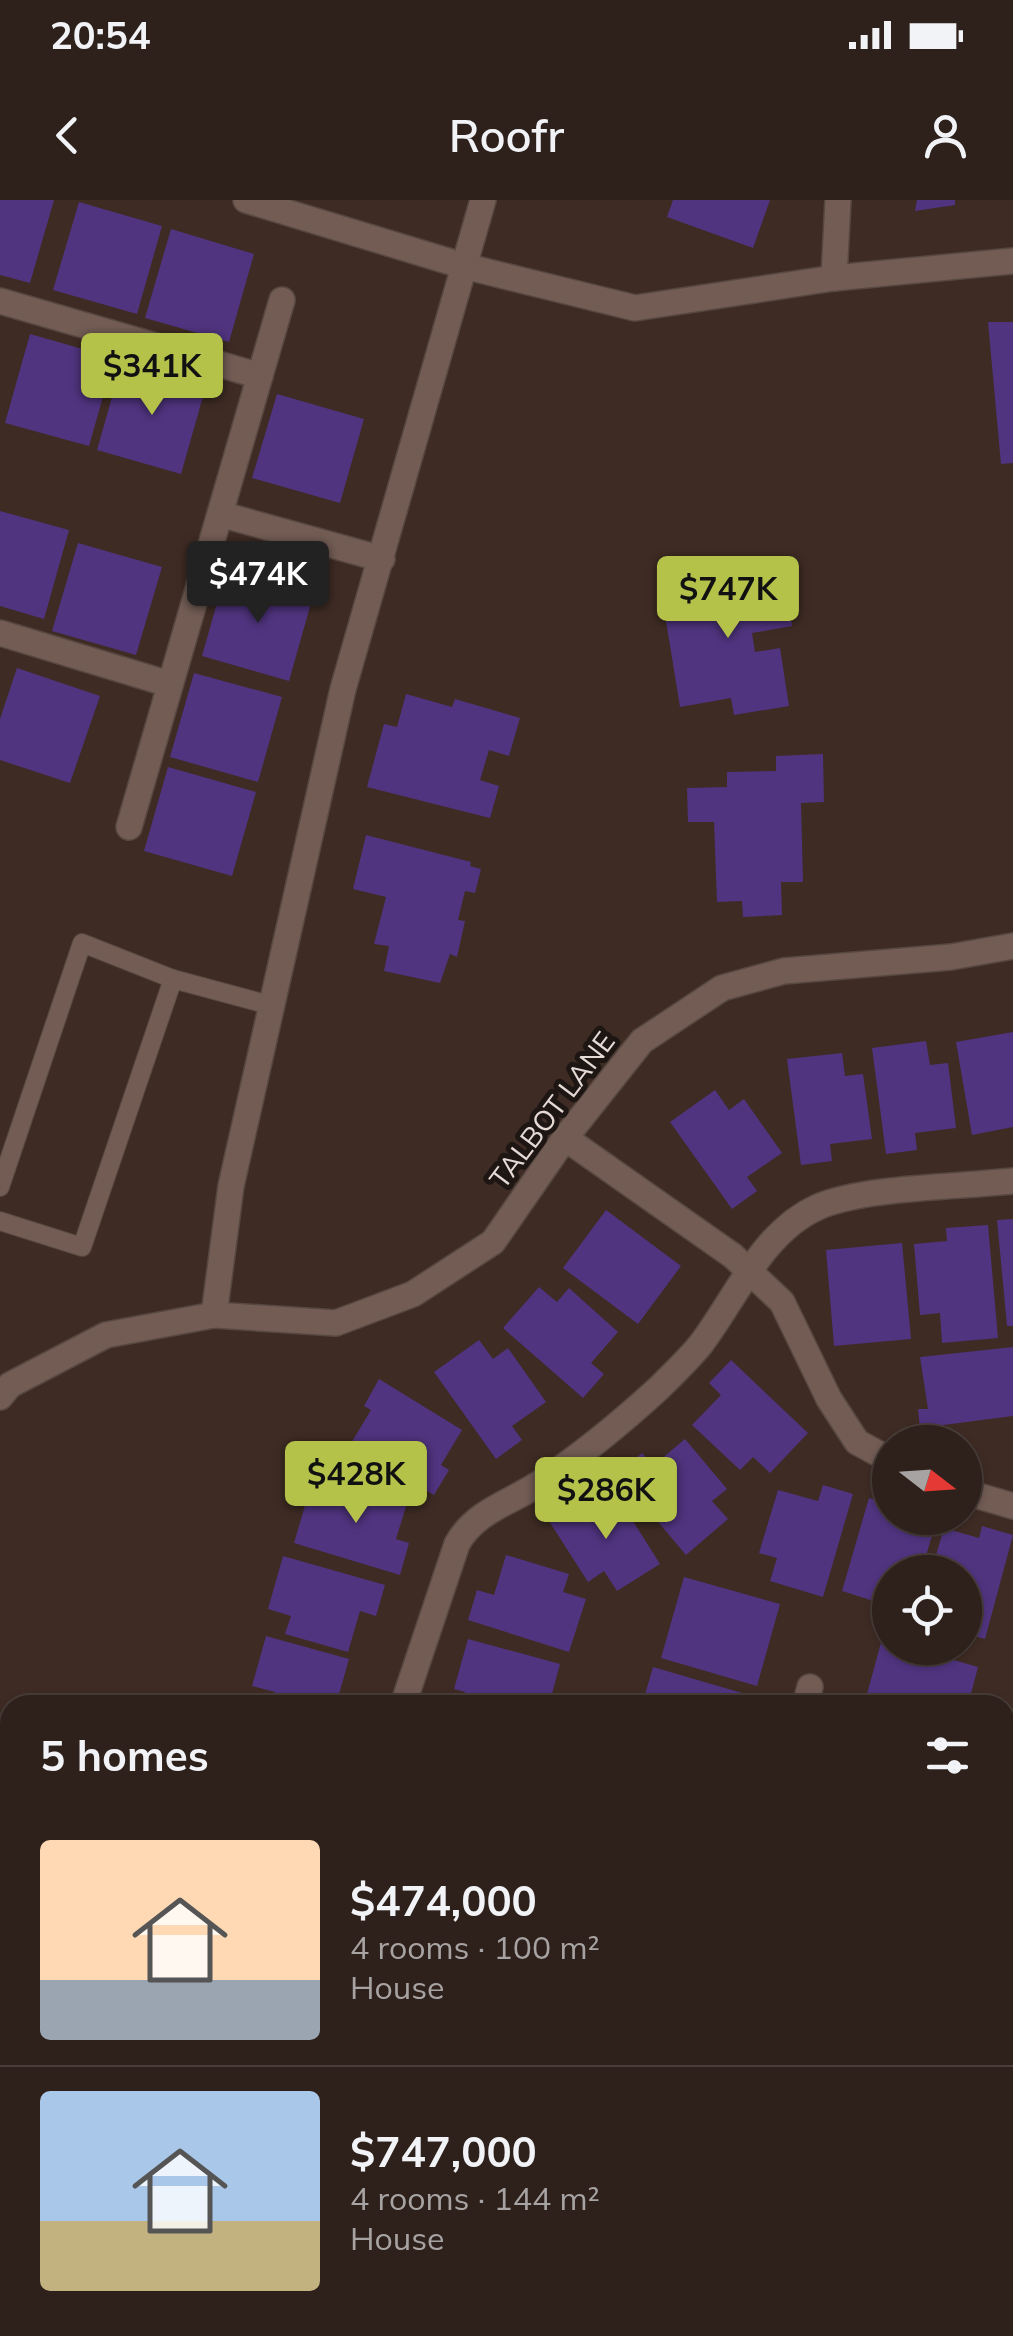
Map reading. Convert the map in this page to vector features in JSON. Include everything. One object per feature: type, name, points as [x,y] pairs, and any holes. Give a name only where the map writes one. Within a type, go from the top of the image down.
[{"type":"street","points":[[246,200],[464,266],[635,308],[834,278],[1013,261]]},
{"type":"street","points":[[214,1316],[231,1186],[342,688],[483,200]]},
{"type":"street","points":[[834,278],[838,200]]},
{"type":"street","points":[[128,826],[282,300]]},
{"type":"street","points":[[0,301],[260,376]]},
{"type":"street","points":[[220,514],[382,559]]},
{"type":"street","points":[[0,633],[169,684]]},
{"type":"street","name":"TALBOT LANE","points":[[3,1385],[106,1336],[214,1316],[336,1324],[413,1294],[492,1242],[565,1138],[642,1040],[680,1012],[722,988],[784,971],[951,958],[1013,946]]},
{"type":"street","points":[[565,1138],[733,1256],[782,1302],[829,1398],[857,1442],[872,1450]]},
{"type":"street","points":[[405,1695],[450,1562],[466,1527],[502,1502],[536,1486],[598,1442],[660,1386],[699,1346],[784,1228],[817,1207],[850,1197],[1013,1181]]},
{"type":"street","points":[[982,1497],[1013,1506]]},
{"type":"lane","points":[[0,1188],[82,943],[172,979],[273,1006]]},
{"type":"lane","points":[[0,1221],[82,1247],[172,979]]},
{"type":"building","points":[[0,200],[54,200],[30,283],[0,275]]},
{"type":"building","points":[[673,200],[770,200],[753,248],[667,217]]},
{"type":"building","points":[[917,200],[955,200],[955,205],[915,211]]},
{"type":"building","points":[[79,202],[162,226],[137,314],[53,290]]},
{"type":"building","points":[[171,229],[254,254],[229,342],[145,318]]},
{"type":"building","points":[[988,322],[1013,322],[1013,463],[1001,464]]},
{"type":"building","points":[[30,334],[114,358],[89,446],[5,423]]},
{"type":"building","points":[[122,362],[206,386],[181,474],[97,450]]},
{"type":"building","points":[[277,394],[364,419],[340,503],[252,478]]},
{"type":"building","points":[[0,511],[69,530],[44,619],[0,606]]},
{"type":"building","points":[[78,543],[162,567],[136,655],[52,631]]},
{"type":"building","points":[[783,569],[792,626],[752,633],[755,652],[780,648],[789,706],[734,715],[731,698],[680,707],[661,590]]},
{"type":"building","points":[[226,571],[313,596],[289,681],[202,656]]},
{"type":"building","points":[[17,668],[100,696],[70,783],[0,760],[0,719]]},
{"type":"building","points":[[194,673],[282,697],[258,782],[170,757]]},
{"type":"building","points":[[406,694],[452,707],[455,699],[520,718],[509,756],[489,750],[480,780],[499,786],[490,818],[367,787],[384,724],[397,727]]},
{"type":"building","points":[[823,754],[824,802],[801,803],[803,882],[781,882],[782,915],[743,917],[742,901],[717,902],[714,822],[688,822],[687,788],[727,787],[727,772],[776,771],[776,756]]},
{"type":"building","points":[[168,767],[256,792],[232,876],[144,851]]},
{"type":"building","points":[[366,835],[471,862],[470,866],[481,869],[475,893],[465,891],[458,920],[465,921],[457,957],[450,954],[440,983],[384,971],[389,946],[374,944],[386,897],[353,889]]},
{"type":"building","points":[[1013,1032],[1013,1127],[972,1135],[956,1042]]},
{"type":"building","points":[[926,1041],[930,1065],[948,1063],[956,1128],[915,1133],[917,1150],[886,1154],[872,1048]]},
{"type":"building","points":[[842,1053],[845,1076],[863,1074],[872,1139],[830,1144],[832,1161],[801,1165],[787,1059]]},
{"type":"building","points":[[715,1090],[729,1110],[744,1099],[782,1153],[747,1177],[757,1191],[732,1209],[670,1122]]},
{"type":"building","points":[[606,1210],[681,1266],[638,1324],[563,1268]]},
{"type":"building","points":[[1013,1219],[1013,1326],[1007,1326],[997,1220]]},
{"type":"building","points":[[988,1225],[998,1338],[942,1343],[940,1313],[920,1315],[914,1244],[947,1241],[946,1228]]},
{"type":"building","points":[[902,1243],[911,1339],[834,1346],[826,1250]]},
{"type":"building","points":[[539,1287],[557,1302],[569,1288],[618,1332],[591,1363],[604,1374],[583,1398],[503,1328]]},
{"type":"building","points":[[479,1340],[493,1359],[508,1348],[546,1402],[512,1426],[522,1440],[496,1459],[434,1372]]},
{"type":"building","points":[[1013,1347],[1013,1416],[920,1425],[918,1409],[928,1409],[920,1357]]},
{"type":"building","points":[[731,1360],[808,1433],[770,1473],[753,1457],[740,1470],[692,1425],[721,1395],[709,1383]]},
{"type":"building","points":[[379,1379],[462,1430],[441,1465],[449,1470],[434,1495],[350,1445],[371,1410],[364,1406]]},
{"type":"building","points":[[685,1439],[727,1489],[712,1501],[728,1519],[686,1555],[617,1473],[642,1453],[653,1466]]},
{"type":"building","points":[[338,1479],[408,1500],[396,1539],[409,1543],[400,1575],[294,1543],[309,1492],[332,1499]]},
{"type":"building","points":[[823,1485],[853,1494],[823,1597],[770,1581],[777,1558],[759,1553],[778,1490],[818,1501]]},
{"type":"building","points":[[614,1491],[660,1564],[617,1591],[604,1571],[588,1582],[549,1521],[567,1510],[572,1518]]},
{"type":"building","points":[[869,1498],[872,1535],[932,1535],[926,1555],[872,1555],[872,1600],[842,1591]]},
{"type":"building","points":[[982,1526],[1013,1535],[985,1639],[982,1555],[936,1555],[942,1535],[979,1538]]},
{"type":"building","points":[[506,1555],[569,1574],[563,1592],[586,1599],[569,1652],[468,1620],[477,1590],[494,1595]]},
{"type":"building","points":[[283,1556],[385,1585],[376,1616],[360,1611],[348,1652],[285,1634],[291,1616],[268,1609]]},
{"type":"building","points":[[684,1577],[780,1604],[757,1686],[661,1658]]},
{"type":"building","points":[[266,1636],[349,1659],[339,1695],[274,1695],[275,1692],[252,1686]]},
{"type":"building","points":[[468,1639],[560,1664],[552,1695],[464,1695],[454,1689]]},
{"type":"building","points":[[875,1665],[971,1665],[978,1667],[971,1695],[867,1695]]},
{"type":"building","points":[[653,1667],[749,1695],[645,1695]]}]
